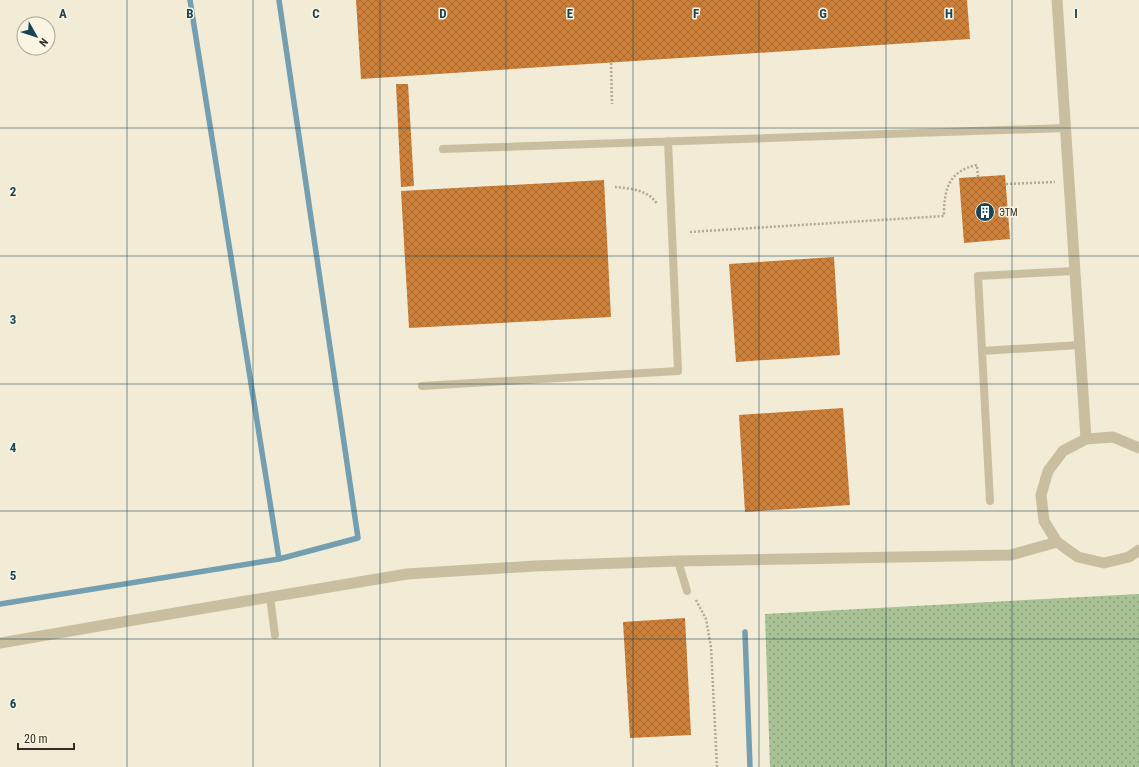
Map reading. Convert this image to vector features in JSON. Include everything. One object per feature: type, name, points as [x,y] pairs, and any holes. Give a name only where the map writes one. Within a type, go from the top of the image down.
[{"type":"street","points":[[1058,0],[1086,439]]},
{"type":"street","points":[[1139,448],[1113,437],[1086,439],[1063,451],[1048,471],[1041,495],[1044,521],[1057,542],[1078,558],[1104,563],[1129,557],[1139,550]]},
{"type":"street","points":[[0,644],[407,574],[535,566],[678,561],[1011,556],[1057,542]]},
{"type":"lane","points":[[443,150],[1066,128]]},
{"type":"lane","points":[[422,386],[678,371],[668,141]]},
{"type":"lane","points":[[990,501],[978,276],[1075,271]]},
{"type":"lane","points":[[982,351],[1080,345]]},
{"type":"lane","points":[[678,561],[687,591]]},
{"type":"lane","points":[[270,597],[275,635]]},
{"type":"path","points":[[612,63],[612,104]]},
{"type":"path","points":[[690,232],[944,216],[944,200],[949,183],[957,173],[966,167],[977,165],[978,177]]},
{"type":"path","points":[[1006,184],[1070,181]]},
{"type":"path","points":[[615,187],[635,190],[654,198],[658,206]]},
{"type":"path","points":[[687,591],[697,602],[706,618],[711,647],[717,767]]},
{"type":"green space","points":[[1139,594],[1139,767],[770,767],[765,614]]},
{"type":"building","points":[[356,0],[967,0],[970,39],[361,79]]},
{"type":"building","points":[[396,84],[408,84],[414,186],[401,187]]},
{"type":"building","name":"ЭТМ","points":[[1005,175],[1010,239],[964,243],[959,178]]},
{"type":"building","points":[[604,180],[611,317],[409,328],[401,191]]},
{"type":"building","points":[[834,257],[840,355],[736,362],[729,264]]},
{"type":"building","points":[[843,408],[850,505],[745,512],[739,415]]},
{"type":"building","points":[[685,618],[691,735],[630,738],[623,622]]},
{"type":"waterway","points":[[190,0],[279,559]]},
{"type":"waterway","points":[[0,604],[279,559],[358,538],[279,0]]},
{"type":"waterway","points":[[745,632],[750,767]]},
{"type":"place","name":"ЭТМ","points":[[985,212]]}]
